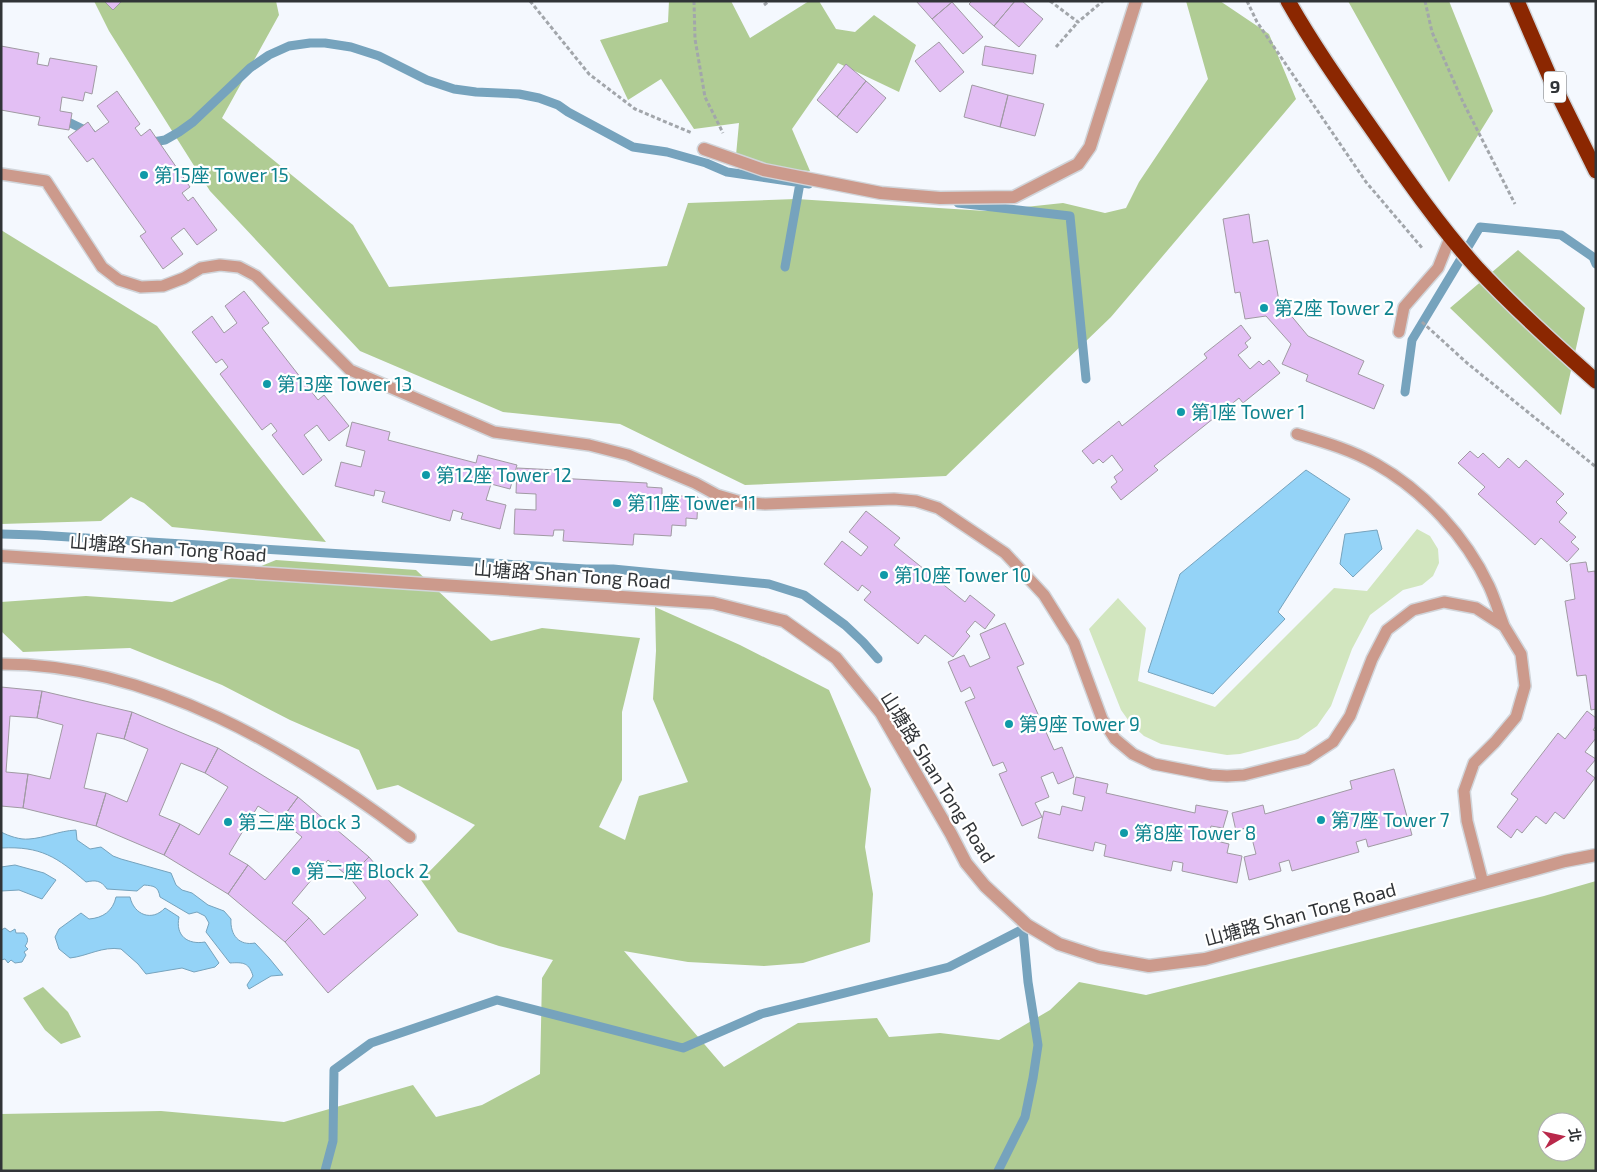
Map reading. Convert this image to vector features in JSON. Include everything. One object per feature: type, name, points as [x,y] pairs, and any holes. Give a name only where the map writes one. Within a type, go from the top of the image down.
[{"type":"highway","points":[[1288,1],[1309,39],[1450,238],[1478,269],[1596,381]]},
{"type":"highway","name":"9","points":[[1518,1],[1551,80],[1596,170]]},
{"type":"street","points":[[704,149],[764,170],[882,193],[940,198],[1014,197],[1078,164],[1090,148],[1136,1]]},
{"type":"street","name":"山塘路 Shan Tong Road","points":[[1,556],[713,603],[784,621],[836,658],[881,713],[966,863],[985,886],[1026,924],[1059,944],[1099,957],[1149,966],[1205,960],[1483,883],[1565,861],[1596,855]]},
{"type":"lane","points":[[1,174],[46,181],[102,267],[119,280],[141,287],[163,286],[184,278],[201,268],[220,265],[239,267],[256,276],[350,370],[494,432],[589,445],[628,455],[695,483],[717,495],[741,502],[765,504],[894,499],[916,500],[938,508],[1004,553],[1044,594],[1074,643],[1106,726],[1115,739],[1133,754],[1154,764],[1211,775],[1244,776],[1307,759],[1333,742],[1350,716],[1372,659],[1387,630],[1413,610],[1444,602],[1476,608],[1504,626]]},
{"type":"lane","points":[[1399,332],[1404,307],[1438,268],[1450,238]]},
{"type":"lane","points":[[1297,434],[1338,446],[1376,464],[1411,488],[1442,517],[1468,550],[1489,586],[1504,626],[1521,654],[1525,686],[1516,717],[1474,763],[1464,791],[1466,821],[1483,883]]},
{"type":"lane","points":[[1,664],[27,664],[86,673],[145,688],[192,706],[283,752],[369,806],[410,837]]},
{"type":"path","points":[[530,1],[589,74],[635,109],[696,134]]},
{"type":"path","points":[[694,1],[695,40],[705,96],[726,140]]},
{"type":"path","points":[[764,5],[769,1]]},
{"type":"path","points":[[1050,1],[1078,22]]},
{"type":"path","points":[[1056,47],[1078,22],[1103,1]]},
{"type":"path","points":[[1247,1],[1257,22],[1366,182],[1438,268]]},
{"type":"path","points":[[1425,1],[1432,32],[1463,102],[1515,204]]},
{"type":"path","points":[[1437,336],[1467,363],[1596,467]]},
{"type":"green space","points":[[94,1],[276,1],[279,15],[222,118],[353,225],[389,287],[667,266],[688,203],[796,199],[986,211],[1063,203],[1105,213],[1126,208],[1139,182],[1208,79],[1186,1],[1220,1],[1269,34],[1296,99],[1111,317],[946,476],[745,485],[620,424],[503,412],[360,351],[210,191],[109,31]]},
{"type":"green space","points":[[669,1],[731,1],[750,38],[809,1],[819,1],[836,29],[855,32],[874,15],[916,45],[899,92],[838,63],[792,129],[810,171],[735,166],[739,123],[694,129],[661,79],[628,100],[600,40],[668,22]]},
{"type":"green space","points":[[1348,1],[1449,1],[1493,111],[1449,182]]},
{"type":"green space","points":[[1,230],[157,326],[326,542],[172,527],[144,503],[131,497],[101,521],[1,524]]},
{"type":"green space","points":[[1518,250],[1585,308],[1561,415],[1450,308]]},
{"type":"green space","points":[[1417,529],[1430,536],[1438,549],[1439,563],[1433,576],[1422,585],[1403,590],[1370,615],[1352,649],[1331,706],[1317,726],[1298,739],[1240,754],[1227,755],[1161,744],[1144,736],[1131,724],[1121,710],[1089,629],[1118,598],[1146,628],[1138,681],[1215,707],[1334,588],[1367,591]]},
{"type":"green space","points":[[276,560],[416,570],[491,641],[542,628],[640,638],[622,712],[622,780],[599,827],[625,840],[639,796],[688,782],[653,699],[656,651],[655,607],[740,645],[829,690],[871,789],[865,847],[873,894],[870,942],[803,963],[764,966],[688,962],[624,951],[724,1067],[798,1023],[877,1018],[889,1037],[940,1033],[999,1040],[1050,1010],[1079,982],[1146,995],[1544,896],[1596,881],[1596,1171],[1,1171],[1,1114],[161,1111],[284,1122],[413,1085],[436,1117],[482,1105],[540,1074],[542,978],[553,960],[499,946],[458,932],[421,880],[475,825],[398,785],[377,790],[359,750],[290,720],[222,685],[130,648],[23,652],[1,631],[1,602],[86,596],[172,602]]},
{"type":"green space","points":[[43,987],[68,1012],[81,1037],[61,1044],[45,1030],[23,998]]},
{"type":"water","points":[[1306,470],[1350,499],[1278,612],[1285,619],[1213,694],[1148,672],[1180,574]]},
{"type":"water","points":[[1377,530],[1382,549],[1353,577],[1340,564],[1345,534]]},
{"type":"water","points":[[76,830],[77,840],[90,849],[101,847],[113,856],[121,859],[171,873],[176,885],[182,890],[192,893],[208,905],[224,911],[231,919],[232,930],[237,938],[244,943],[255,943],[283,975],[271,976],[249,989],[247,985],[253,976],[250,968],[242,963],[230,963],[206,932],[209,923],[205,916],[197,912],[189,914],[160,897],[155,887],[144,885],[137,891],[107,889],[98,881],[86,882],[57,860],[38,851],[1,848],[1,832],[26,839]]},
{"type":"water","points":[[15,865],[44,873],[56,880],[42,899],[19,890],[1,891],[1,867]]},
{"type":"water","points":[[116,897],[130,897],[135,908],[144,914],[155,915],[165,908],[179,917],[179,929],[184,938],[193,942],[205,942],[219,963],[215,967],[194,972],[182,968],[146,974],[121,949],[101,950],[70,958],[59,949],[55,937],[59,929],[81,913],[89,919],[107,913],[115,902]]},
{"type":"water","points":[[5,928],[10,932],[15,929],[16,933],[24,933],[26,936],[25,946],[28,949],[24,952],[26,955],[22,962],[15,963],[11,960],[8,963],[5,959],[1,960],[1,930]]},
{"type":"building","points":[[104,1],[122,1],[113,10]]},
{"type":"building","points":[[916,1],[951,1],[952,2],[932,19]]},
{"type":"building","points":[[972,1],[1015,1],[994,26],[969,4]]},
{"type":"building","points":[[1015,1],[1022,1],[1043,19],[1019,47],[994,26]]},
{"type":"building","points":[[952,2],[983,37],[963,54],[932,19]]},
{"type":"building","points":[[939,42],[964,72],[940,92],[915,61]]},
{"type":"building","points":[[1,46],[39,53],[37,64],[48,66],[50,58],[97,66],[92,94],[85,92],[83,101],[62,97],[60,111],[72,113],[69,130],[38,125],[40,117],[1,110]]},
{"type":"building","points":[[985,46],[1036,55],[1033,74],[982,65]]},
{"type":"building","points":[[846,64],[866,81],[837,117],[817,100]]},
{"type":"building","points":[[866,81],[886,98],[857,133],[837,117]]},
{"type":"building","points":[[972,85],[1008,95],[1000,127],[964,117]]},
{"type":"building","name":"第15座 Tower 15","points":[[117,91],[140,124],[135,128],[141,136],[150,129],[190,187],[182,193],[188,201],[193,197],[217,230],[197,245],[184,228],[171,238],[183,254],[163,269],[140,236],[146,232],[93,158],[87,162],[68,137],[88,122],[95,132],[109,122],[97,106]]},
{"type":"building","points":[[1008,95],[1044,104],[1035,136],[1000,127]]},
{"type":"building","name":"第2座 Tower 2","points":[[1249,214],[1253,243],[1268,240],[1279,301],[1308,336],[1364,361],[1358,374],[1384,385],[1374,409],[1306,381],[1308,375],[1282,364],[1291,344],[1266,316],[1245,319],[1240,292],[1235,293],[1223,219]]},
{"type":"building","name":"第13座 Tower 13","points":[[244,291],[269,323],[262,328],[318,400],[324,395],[349,426],[329,441],[317,425],[304,435],[322,460],[303,475],[272,435],[277,431],[271,423],[262,430],[220,374],[228,367],[222,359],[216,363],[192,332],[212,316],[224,333],[237,323],[225,306]]},
{"type":"building","name":"第1座 Tower 1","points":[[1241,325],[1251,338],[1245,343],[1248,347],[1238,355],[1250,369],[1259,361],[1263,365],[1269,360],[1280,373],[1243,403],[1239,398],[1154,466],[1158,470],[1121,500],[1111,487],[1117,482],[1114,477],[1123,470],[1112,455],[1103,463],[1099,459],[1093,464],[1082,451],[1119,421],[1122,426],[1207,358],[1204,354]]},
{"type":"building","name":"第12座 Tower 12","points":[[352,422],[390,432],[388,440],[476,463],[478,455],[517,465],[510,489],[491,484],[486,500],[506,505],[500,529],[461,519],[463,513],[453,510],[450,521],[382,502],[385,492],[375,490],[374,496],[335,486],[341,462],[361,467],[365,451],[346,446]]},
{"type":"building","points":[[1470,451],[1478,458],[1483,453],[1499,468],[1508,458],[1519,468],[1526,460],[1564,494],[1556,502],[1567,513],[1559,522],[1576,537],[1571,542],[1579,549],[1567,562],[1541,538],[1535,545],[1478,494],[1485,487],[1458,463]]},
{"type":"building","name":"第11座 Tower 11","points":[[517,468],[557,470],[557,478],[647,483],[647,487],[662,488],[662,495],[698,497],[697,519],[686,518],[686,526],[672,525],[671,536],[634,534],[633,545],[563,541],[564,530],[554,530],[553,536],[514,534],[515,509],[536,510],[536,494],[516,493]]},
{"type":"building","name":"第10座 Tower 10","points":[[866,511],[900,538],[894,545],[965,602],[970,595],[995,615],[985,629],[975,621],[966,632],[970,636],[953,657],[925,635],[918,644],[864,600],[871,592],[862,585],[858,591],[824,564],[842,541],[861,556],[868,547],[849,532]]},
{"type":"building","points":[[1586,562],[1588,572],[1595,571],[1596,579],[1596,709],[1591,710],[1586,675],[1577,676],[1565,601],[1575,599],[1570,564]]},
{"type":"building","name":"第9座 Tower 9","points":[[1005,623],[1024,664],[1017,667],[1054,750],[1062,747],[1074,777],[1058,784],[1053,772],[1041,777],[1049,797],[1035,803],[1042,817],[1022,826],[999,774],[1007,771],[1003,762],[993,766],[965,702],[975,698],[970,687],[961,692],[948,662],[964,655],[970,667],[990,658],[980,634]]},
{"type":"building","points":[[1,687],[42,691],[37,718],[10,716],[6,772],[28,774],[23,808],[1,806]]},
{"type":"building","points":[[42,691],[132,712],[124,739],[97,733],[84,788],[106,793],[96,826],[23,808],[28,774],[50,779],[63,725],[37,718]]},
{"type":"building","points":[[1587,711],[1596,718],[1596,726],[1593,730],[1596,731],[1596,738],[1585,752],[1596,759],[1586,771],[1595,778],[1564,819],[1555,812],[1546,824],[1536,816],[1522,833],[1517,829],[1511,838],[1497,827],[1518,799],[1511,794],[1558,733],[1565,739]]},
{"type":"building","points":[[132,712],[218,748],[205,773],[181,763],[159,815],[180,824],[164,855],[96,826],[106,793],[127,802],[148,749],[124,739]]},
{"type":"building","name":"第三座 Block 3","points":[[218,748],[298,797],[281,820],[258,806],[229,854],[248,865],[228,894],[164,855],[180,824],[199,835],[228,787],[205,773]]},
{"type":"building","name":"第7座 Tower 7","points":[[1394,769],[1412,835],[1368,847],[1366,839],[1356,842],[1359,852],[1292,871],[1289,860],[1279,863],[1281,871],[1249,880],[1244,857],[1256,854],[1249,827],[1236,831],[1232,813],[1263,805],[1265,814],[1352,789],[1350,781]]},
{"type":"building","name":"第8座 Tower 8","points":[[1076,777],[1108,784],[1106,793],[1195,813],[1196,805],[1228,811],[1223,828],[1211,826],[1208,839],[1229,844],[1227,853],[1242,856],[1237,883],[1182,871],[1183,863],[1173,861],[1171,871],[1104,856],[1106,845],[1095,842],[1093,851],[1038,838],[1044,811],[1060,815],[1062,806],[1082,811],[1085,797],[1073,794]]},
{"type":"building","name":"第二座 Block 2","points":[[298,797],[369,857],[349,877],[328,860],[292,903],[309,918],[285,942],[228,894],[248,865],[265,880],[302,837],[281,820]]},
{"type":"building","points":[[369,857],[418,915],[328,993],[285,942],[309,918],[324,935],[366,898],[349,877]]},
{"type":"waterway","points":[[147,143],[165,140],[193,122],[250,68],[269,55],[289,46],[325,43],[351,47],[379,56],[427,80],[454,89],[519,94],[539,98],[558,105],[633,147],[667,152],[706,163],[727,172],[809,184]]},
{"type":"waterway","points":[[60,118],[91,133]]},
{"type":"waterway","points":[[785,267],[800,183]]},
{"type":"waterway","points":[[958,203],[1070,216],[1086,379]]},
{"type":"waterway","points":[[1405,392],[1412,340],[1480,227],[1561,235],[1593,257],[1596,264]]},
{"type":"waterway","points":[[1,534],[586,569],[613,569],[769,584],[804,595],[845,625],[878,659]]},
{"type":"waterway","points":[[325,1171],[333,1141],[334,1070],[371,1043],[497,1000],[683,1048],[761,1014],[949,967],[1023,929],[1028,982],[1038,1045],[1025,1117],[998,1171]]},
{"type":"place","name":"第15座 Tower 15","points":[[144,175]]},
{"type":"place","name":"第2座 Tower 2","points":[[1264,308]]},
{"type":"place","name":"第13座 Tower 13","points":[[267,384]]},
{"type":"place","name":"第1座 Tower 1","points":[[1181,412]]},
{"type":"place","name":"第12座 Tower 12","points":[[426,475]]},
{"type":"place","name":"第11座 Tower 11","points":[[617,503]]},
{"type":"place","name":"第10座 Tower 10","points":[[884,575]]},
{"type":"place","name":"第9座 Tower 9","points":[[1009,724]]},
{"type":"place","name":"第7座 Tower 7","points":[[1321,820]]},
{"type":"place","name":"第三座 Block 3","points":[[228,822]]},
{"type":"place","name":"第8座 Tower 8","points":[[1124,833]]},
{"type":"place","name":"第二座 Block 2","points":[[296,871]]}]
